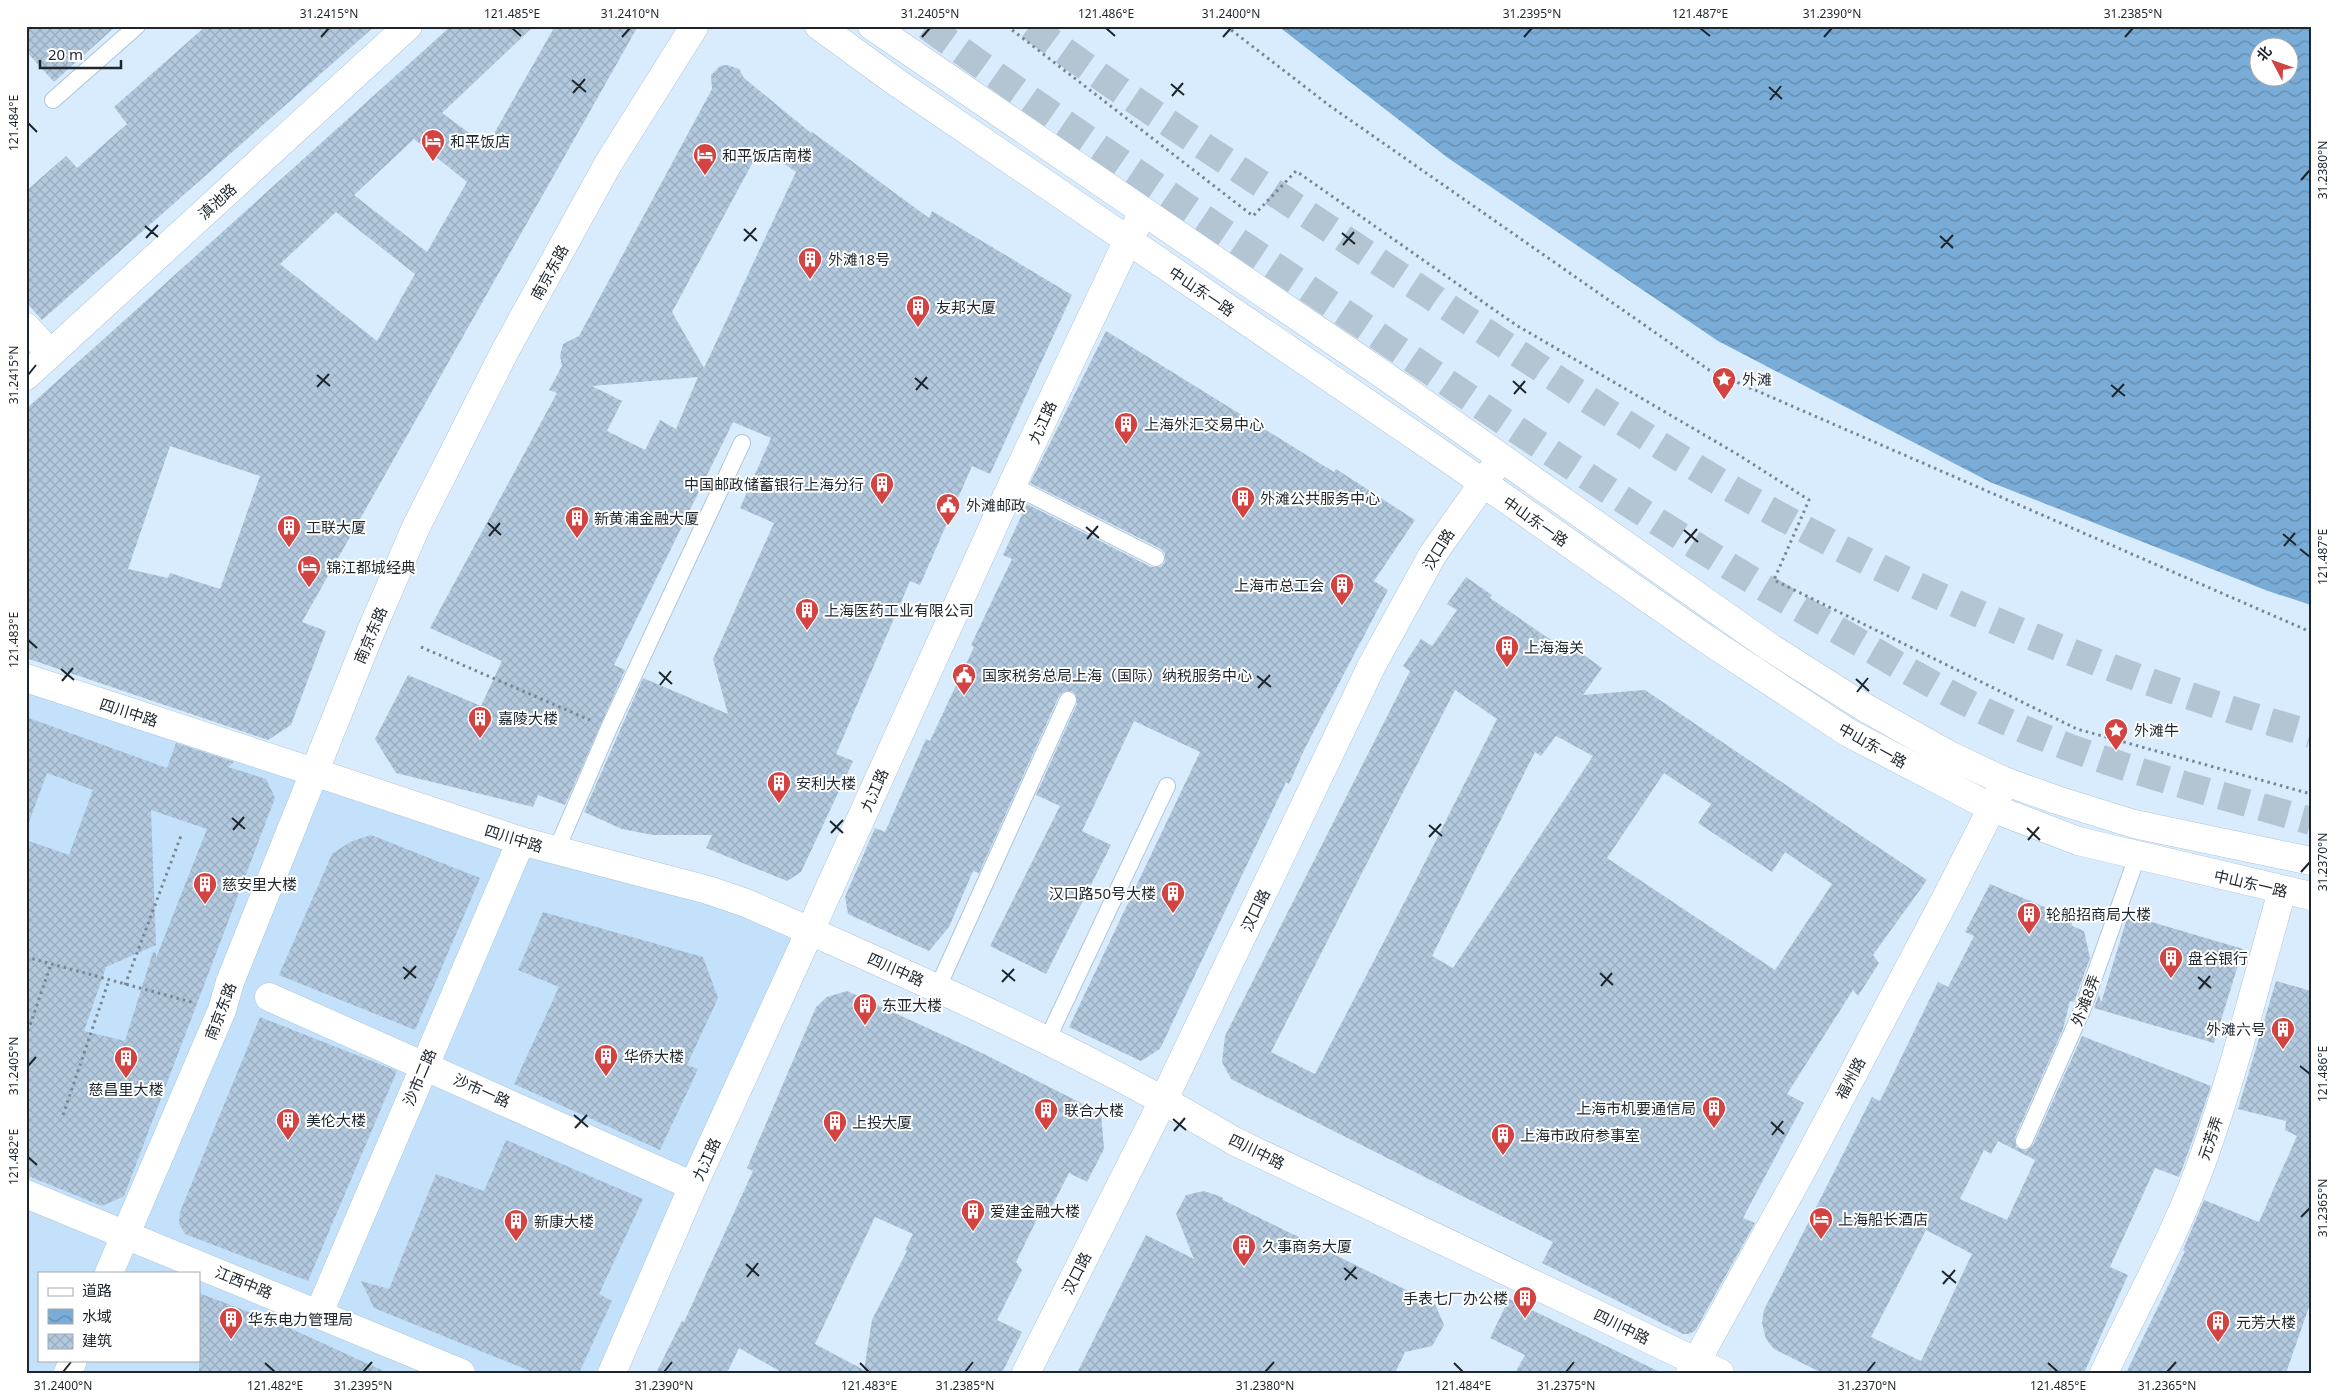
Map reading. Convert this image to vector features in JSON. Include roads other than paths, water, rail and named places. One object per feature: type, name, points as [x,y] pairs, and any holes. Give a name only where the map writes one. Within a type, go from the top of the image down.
[{"type":"street","name":"滇池路","points":[[26,376],[408,26]]},
{"type":"street","name":"中山东一路","points":[[819,26],[896,82],[1482,483],[1706,639],[1847,732],[1992,808],[2078,841],[2282,891],[2311,896]]},
{"type":"street","name":"中山东一路","points":[[872,26],[1501,458],[1771,648],[1864,707],[1949,755],[2004,781],[2134,824],[2311,861]]},
{"type":"street","name":"南京东路","points":[[109,1272],[124,1234],[222,1010],[230,982],[314,772],[416,527],[505,351],[608,164],[694,27]]},
{"type":"street","name":"九江路","points":[[612,1373],[693,1186],[1012,485],[1128,240],[1144,212]]},
{"type":"street","points":[[26,327],[50,353]]},
{"type":"street","name":"汉口路","points":[[1026,1373],[1164,1099],[1372,665],[1433,554],[1501,458]]},
{"type":"street","name":"四川中路","points":[[26,678],[521,841],[708,890],[746,903],[938,988],[1047,1040],[1164,1099],[1234,1141],[1702,1369]]},
{"type":"street","name":"福州路","points":[[1702,1369],[1806,1164],[1992,808],[2004,781]]},
{"type":"street","name":"沙市二路","points":[[319,1313],[521,841]]},
{"type":"street","name":"元芳弄","points":[[2104,1373],[2174,1230],[2204,1157],[2228,1084],[2282,891]]},
{"type":"street","name":"沙市一路","points":[[269,997],[424,1064],[693,1186]]},
{"type":"street","name":"江西中路","points":[[26,1194],[319,1313],[446,1370]]},
{"type":"lane","points":[[53,100],[137,26]]},
{"type":"lane","points":[[556,851],[609,728],[742,443]]},
{"type":"lane","points":[[1012,485],[1156,558]]},
{"type":"lane","points":[[938,988],[1068,700]]},
{"type":"lane","points":[[1047,1040],[1167,786]]},
{"type":"lane","name":"外滩8弄","points":[[2024,1141],[2083,1008],[2137,856]]},
{"type":"water","points":[[1278,26],[2311,26],[2311,605],[2268,591],[1990,482],[1718,341],[1448,158]]},
{"type":"tunnel","points":[[927,26],[1115,158],[1483,407],[1685,539],[1789,602],[1946,692],[2012,724],[2122,766],[2311,821]]},
{"type":"tunnel","points":[[1030,26],[1155,114],[1595,404],[1693,466],[1753,501],[1887,571],[2025,634],[2167,688],[2311,734]]},
{"type":"place","name":"和平饭店","points":[[433,162]]},
{"type":"place","name":"和平饭店南楼","points":[[705,176]]},
{"type":"place","name":"外滩18号","points":[[810,280]]},
{"type":"place","name":"友邦大厦","points":[[918,328]]},
{"type":"place","name":"外滩","points":[[1724,400]]},
{"type":"place","name":"上海外汇交易中心","points":[[1126,445]]},
{"type":"place","name":"中国邮政储蓄银行上海分行","points":[[882,505]]},
{"type":"place","name":"外滩公共服务中心","points":[[1243,519]]},
{"type":"place","name":"外滩邮政","points":[[948,526]]},
{"type":"place","name":"新黄浦金融大厦","points":[[577,539]]},
{"type":"place","name":"工联大厦","points":[[289,548]]},
{"type":"place","name":"锦江都城经典","points":[[309,588]]},
{"type":"place","name":"上海市总工会","points":[[1342,606]]},
{"type":"place","name":"上海医药工业有限公司","points":[[807,631]]},
{"type":"place","name":"上海海关","points":[[1507,668]]},
{"type":"place","name":"国家税务总局上海（国际）纳税服务中心","points":[[964,696]]},
{"type":"place","name":"嘉陵大楼","points":[[480,739]]},
{"type":"place","name":"外滩牛","points":[[2116,751]]},
{"type":"place","name":"安利大楼","points":[[779,804]]},
{"type":"place","name":"慈安里大楼","points":[[205,905]]},
{"type":"place","name":"汉口路50号大楼","points":[[1173,914]]},
{"type":"place","name":"轮船招商局大楼","points":[[2029,935]]},
{"type":"place","name":"盘谷银行","points":[[2171,979]]},
{"type":"place","name":"东亚大楼","points":[[865,1026]]},
{"type":"place","name":"外滩六号","points":[[2283,1050]]},
{"type":"place","name":"华侨大楼","points":[[606,1077]]},
{"type":"place","name":"慈昌里大楼","points":[[126,1079]]},
{"type":"place","name":"上海市机要通信局","points":[[1714,1129]]},
{"type":"place","name":"联合大楼","points":[[1046,1131]]},
{"type":"place","name":"美伦大楼","points":[[288,1141]]},
{"type":"place","name":"上投大厦","points":[[835,1143]]},
{"type":"place","name":"上海市政府参事室","points":[[1503,1156]]},
{"type":"place","name":"爱建金融大楼","points":[[973,1232]]},
{"type":"place","name":"上海船长酒店","points":[[1821,1240]]},
{"type":"place","name":"新康大楼","points":[[516,1242]]},
{"type":"place","name":"久事商务大厦","points":[[1244,1267]]},
{"type":"place","name":"手表七厂办公楼","points":[[1525,1319]]},
{"type":"place","name":"华东电力管理局","points":[[231,1340]]},
{"type":"place","name":"元芳大楼","points":[[2218,1343]]}]
